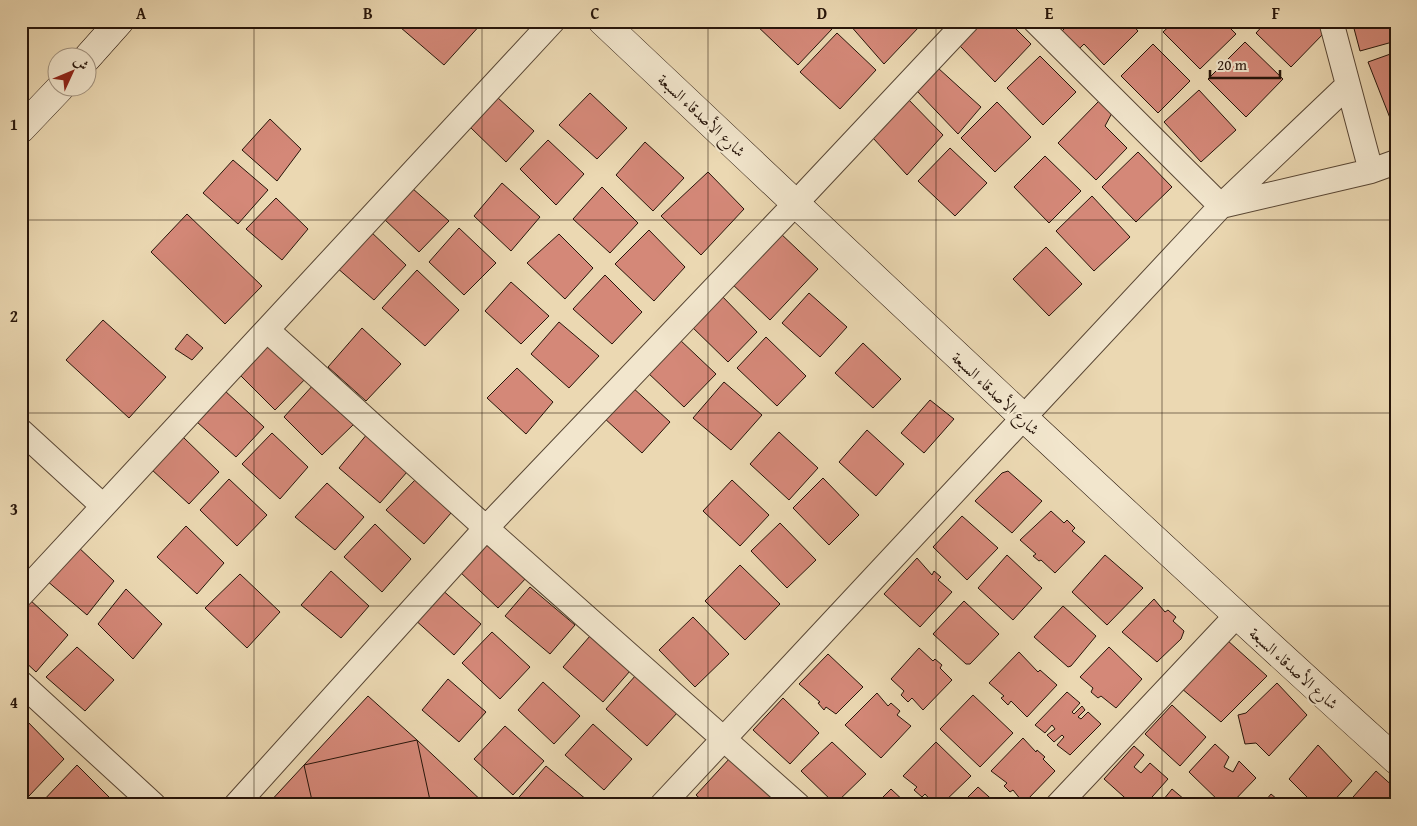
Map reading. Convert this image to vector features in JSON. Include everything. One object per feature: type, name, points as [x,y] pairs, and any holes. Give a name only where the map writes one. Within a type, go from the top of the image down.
[{"type":"street","points":[[96,48],[120,21]]},
{"type":"street","points":[[21,595],[553,21]]},
{"type":"street","name":"شارع الأصدقاء السبعة","points":[[602,21],[1023,418],[1236,616],[1396,760]]},
{"type":"street","points":[[236,805],[486,528],[967,21]]},
{"type":"street","points":[[1035,21],[1222,206]]},
{"type":"street","points":[[1331,21],[1371,171]]},
{"type":"street","points":[[662,805],[1222,206],[1348,85]]},
{"type":"street","points":[[21,129],[50,98]]},
{"type":"street","points":[[1222,206],[1371,171],[1396,162]]},
{"type":"street","points":[[267,330],[486,528],[798,805]]},
{"type":"street","points":[[21,431],[103,506]]},
{"type":"street","points":[[1058,805],[1236,616]]},
{"type":"street","points":[[21,682],[154,805]]},
{"type":"building","points":[[393,21],[480,21],[482,23],[444,65]]},
{"type":"building","points":[[756,21],[824,21],[832,29],[798,65],[754,23]]},
{"type":"building","points":[[852,21],[913,21],[919,27],[884,64],[849,24]]},
{"type":"building","points":[[981,21],[1008,21],[1031,44],[995,82],[960,46]]},
{"type":"building","points":[[1072,21],[1129,21],[1138,31],[1104,65],[1084,44],[1076,52],[1058,35]]},
{"type":"building","points":[[1175,21],[1223,21],[1236,34],[1200,69],[1163,32]]},
{"type":"building","points":[[1267,21],[1314,21],[1325,32],[1291,67],[1256,33]]},
{"type":"building","points":[[1352,21],[1396,21],[1396,41],[1360,51]]},
{"type":"building","points":[[837,33],[876,70],[840,109],[800,72]]},
{"type":"building","points":[[1245,42],[1283,79],[1246,117],[1208,79]]},
{"type":"building","points":[[1153,44],[1190,81],[1158,113],[1121,76]]},
{"type":"building","points":[[1396,52],[1396,115],[1390,118],[1368,62]]},
{"type":"building","points":[[1040,56],[1076,92],[1043,125],[1007,88]]},
{"type":"building","points":[[938,68],[981,107],[958,134],[917,91]]},
{"type":"building","points":[[1199,90],[1236,130],[1201,162],[1164,122]]},
{"type":"building","points":[[590,93],[627,128],[597,159],[559,125]]},
{"type":"building","points":[[497,97],[534,131],[506,162],[470,127]]},
{"type":"building","points":[[906,97],[943,135],[907,175],[873,138]]},
{"type":"building","points":[[1099,101],[1112,113],[1105,126],[1127,148],[1096,180],[1058,143]]},
{"type":"building","points":[[997,102],[1031,137],[995,172],[961,138]]},
{"type":"building","points":[[270,119],[301,149],[277,181],[242,150]]},
{"type":"building","points":[[548,140],[584,174],[556,205],[520,169]]},
{"type":"building","points":[[645,142],[684,178],[653,211],[616,175]]},
{"type":"building","points":[[950,148],[987,183],[955,216],[918,181]]},
{"type":"building","points":[[1138,152],[1172,187],[1136,222],[1102,187]]},
{"type":"building","points":[[1045,156],[1081,191],[1049,223],[1014,187]]},
{"type":"building","points":[[233,160],[268,190],[238,224],[203,193]]},
{"type":"building","points":[[708,172],[744,209],[701,255],[661,216]]},
{"type":"building","points":[[502,183],[540,217],[511,251],[474,216]]},
{"type":"building","points":[[602,187],[638,223],[610,253],[573,219]]},
{"type":"building","points":[[412,188],[449,221],[419,252],[384,219]]},
{"type":"building","points":[[1092,196],[1130,237],[1094,271],[1056,231]]},
{"type":"building","points":[[276,198],[308,229],[282,260],[246,229]]},
{"type":"building","points":[[187,214],[262,286],[225,324],[151,252]]},
{"type":"building","points":[[459,228],[496,263],[464,295],[429,262]]},
{"type":"building","points":[[649,230],[685,267],[654,301],[615,264]]},
{"type":"building","points":[[370,231],[406,265],[374,300],[336,267]]},
{"type":"building","points":[[779,232],[818,269],[770,320],[729,281]]},
{"type":"building","points":[[559,234],[593,268],[565,299],[527,263]]},
{"type":"building","points":[[1046,247],[1082,284],[1049,316],[1013,279]]},
{"type":"building","points":[[417,270],[459,310],[425,346],[382,308]]},
{"type":"building","points":[[605,275],[642,312],[612,344],[573,309]]},
{"type":"building","points":[[511,282],[549,316],[521,344],[485,311]]},
{"type":"building","points":[[21,284],[27,290],[21,296]]},
{"type":"building","points":[[718,292],[757,332],[728,362],[689,324]]},
{"type":"building","points":[[809,293],[847,327],[820,357],[782,323]]},
{"type":"building","points":[[103,320],[166,377],[129,418],[66,360]]},
{"type":"building","points":[[559,322],[599,356],[569,388],[531,354]]},
{"type":"building","points":[[362,328],[401,364],[366,401],[328,367]]},
{"type":"building","points":[[187,334],[203,348],[192,360],[175,349]]},
{"type":"building","points":[[273,336],[311,373],[275,410],[239,374]]},
{"type":"building","points":[[766,337],[806,376],[777,406],[737,368]]},
{"type":"building","points":[[679,339],[716,374],[684,407],[647,372]]},
{"type":"building","points":[[863,343],[901,379],[873,408],[835,373]]},
{"type":"building","points":[[517,368],[553,402],[526,434],[487,398]]},
{"type":"building","points":[[724,382],[762,415],[731,450],[693,418]]},
{"type":"building","points":[[315,383],[355,423],[322,455],[284,417]]},
{"type":"building","points":[[631,386],[670,422],[642,453],[603,417]]},
{"type":"building","points":[[224,390],[264,427],[236,457],[197,422]]},
{"type":"building","points":[[930,400],[954,419],[924,453],[901,433]]},
{"type":"building","points":[[867,430],[904,464],[876,496],[839,462]]},
{"type":"building","points":[[779,432],[818,468],[789,500],[750,464]]},
{"type":"building","points":[[272,433],[308,467],[280,499],[242,464]]},
{"type":"building","points":[[368,433],[407,472],[380,503],[339,468]]},
{"type":"building","points":[[183,437],[219,472],[189,504],[151,469]]},
{"type":"building","points":[[1008,471],[1042,501],[1012,533],[975,501],[1002,473]]},
{"type":"building","points":[[823,478],[859,515],[829,545],[793,508]]},
{"type":"building","points":[[229,479],[267,515],[237,546],[200,510]]},
{"type":"building","points":[[416,479],[451,513],[424,544],[386,510]]},
{"type":"building","points":[[732,480],[769,515],[740,546],[703,511]]},
{"type":"building","points":[[327,483],[364,517],[335,550],[295,517]]},
{"type":"building","points":[[1051,511],[1064,523],[1067,520],[1075,528],[1072,531],[1085,542],[1055,573],[1041,560],[1039,561],[1033,556],[1036,554],[1020,540]]},
{"type":"building","points":[[962,516],[998,548],[967,580],[933,547]]},
{"type":"building","points":[[780,523],[816,560],[787,588],[751,551]]},
{"type":"building","points":[[375,524],[411,559],[382,592],[344,557]]},
{"type":"building","points":[[186,526],[224,563],[197,594],[157,557]]},
{"type":"building","points":[[488,540],[527,577],[498,608],[459,571]]},
{"type":"building","points":[[76,545],[114,581],[87,615],[46,580]]},
{"type":"building","points":[[1007,555],[1042,588],[1013,620],[978,588]]},
{"type":"building","points":[[1105,555],[1143,588],[1107,625],[1072,592]]},
{"type":"building","points":[[917,558],[932,575],[934,571],[941,577],[938,580],[952,592],[920,627],[884,594]]},
{"type":"building","points":[[740,565],[780,604],[745,640],[705,601]]},
{"type":"building","points":[[331,571],[369,606],[341,638],[301,605]]},
{"type":"building","points":[[240,574],[280,612],[247,648],[205,608]]},
{"type":"building","points":[[530,587],[575,625],[550,654],[505,616]]},
{"type":"building","points":[[440,588],[481,624],[454,655],[413,618]]},
{"type":"building","points":[[126,589],[162,624],[133,659],[98,624]]},
{"type":"building","points":[[29,599],[68,635],[36,672],[21,658],[21,608]]},
{"type":"building","points":[[1154,599],[1165,612],[1168,610],[1176,617],[1173,621],[1184,631],[1181,639],[1157,662],[1122,632]]},
{"type":"building","points":[[964,601],[999,634],[970,664],[966,664],[933,634]]},
{"type":"building","points":[[1063,606],[1096,636],[1071,666],[1068,667],[1034,637]]},
{"type":"building","points":[[693,617],[729,654],[695,687],[659,650]]},
{"type":"building","points":[[492,632],[530,667],[500,699],[462,663]]},
{"type":"building","points":[[590,636],[630,671],[603,702],[563,667]]},
{"type":"building","points":[[1227,640],[1267,676],[1221,722],[1181,688]]},
{"type":"building","points":[[77,647],[114,680],[85,711],[46,677]]},
{"type":"building","points":[[1109,647],[1142,679],[1116,708],[1101,696],[1098,698],[1091,692],[1093,688],[1080,677]]},
{"type":"building","points":[[919,648],[933,661],[935,659],[942,665],[940,668],[952,680],[923,710],[912,698],[908,702],[901,695],[904,691],[891,679]]},
{"type":"building","points":[[1019,652],[1038,672],[1040,670],[1057,685],[1027,717],[1011,701],[1008,705],[1001,698],[1004,696],[989,683]]},
{"type":"building","points":[[828,654],[863,687],[836,714],[826,707],[824,710],[818,703],[820,702],[799,684]]},
{"type":"building","points":[[636,675],[678,712],[647,746],[606,709]]},
{"type":"building","points":[[448,679],[486,712],[459,742],[422,710]]},
{"type":"building","points":[[543,682],[580,716],[554,744],[518,710]]},
{"type":"building","points":[[1277,683],[1307,715],[1269,756],[1256,743],[1245,744],[1238,715],[1246,713]]},
{"type":"building","points":[[1067,692],[1080,703],[1072,712],[1074,714],[1082,706],[1085,710],[1078,717],[1081,719],[1088,712],[1101,724],[1070,755],[1057,745],[1064,737],[1062,735],[1054,742],[1047,735],[1055,729],[1052,725],[1045,733],[1035,725]]},
{"type":"building","points":[[877,693],[888,706],[891,703],[900,711],[897,715],[911,726],[881,758],[845,725]]},
{"type":"building","points":[[973,695],[1013,733],[980,767],[940,729]]},
{"type":"building","points":[[368,696],[417,740],[486,805],[267,805]]},
{"type":"building","points":[[783,698],[819,733],[790,764],[753,730]]},
{"type":"building","points":[[1172,705],[1206,737],[1180,766],[1145,734]]},
{"type":"building","points":[[24,718],[64,759],[29,796],[21,789],[21,721]]},
{"type":"building","points":[[593,724],[632,759],[604,790],[565,755]]},
{"type":"building","points":[[505,726],[544,761],[513,795],[474,759]]},
{"type":"building","points":[[1023,738],[1036,752],[1037,750],[1045,757],[1043,759],[1055,771],[1027,800],[1021,800],[1013,790],[1010,792],[1004,786],[1007,783],[991,771]]},
{"type":"building","points":[[417,740],[431,805],[313,805],[304,765]]},
{"type":"building","points":[[832,742],[866,774],[835,804],[801,771]]},
{"type":"building","points":[[936,742],[971,776],[941,805],[935,805],[925,794],[922,797],[914,790],[917,787],[903,776]]},
{"type":"building","points":[[1215,744],[1229,757],[1224,767],[1233,772],[1239,761],[1256,778],[1230,805],[1223,805],[1189,772]]},
{"type":"building","points":[[1318,745],[1352,781],[1330,805],[1315,805],[1289,779]]},
{"type":"building","points":[[1134,746],[1144,755],[1134,767],[1141,773],[1150,763],[1168,779],[1145,805],[1133,805],[1104,779]]},
{"type":"building","points":[[730,758],[775,798],[768,805],[707,805],[696,795]]},
{"type":"building","points":[[77,765],[117,805],[42,805],[41,803]]},
{"type":"building","points":[[546,766],[593,805],[517,805],[514,803]]},
{"type":"building","points":[[1376,771],[1396,789],[1396,805],[1346,805]]},
{"type":"building","points":[[978,787],[998,805],[960,805]]},
{"type":"building","points":[[891,789],[908,805],[875,805]]},
{"type":"building","points":[[1172,789],[1191,805],[1159,805]]},
{"type":"building","points":[[1271,794],[1284,805],[1262,805]]},
{"type":"building","points":[[1085,797],[1094,805],[1079,805]]}]
